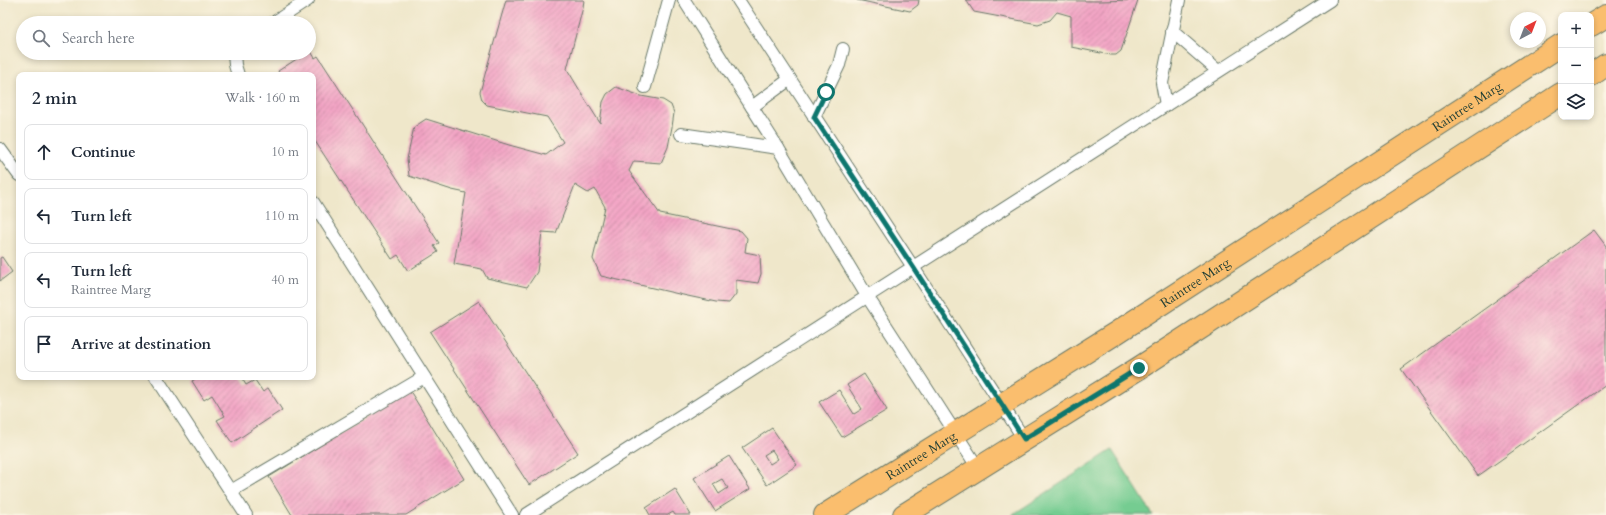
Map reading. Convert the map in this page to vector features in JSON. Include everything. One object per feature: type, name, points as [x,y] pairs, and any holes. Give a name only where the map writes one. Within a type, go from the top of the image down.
[{"type":"main road","points":[[1594,23],[1606,16]]},
{"type":"main road","name":"Raintree Marg","points":[[825,515],[1123,328],[1558,47]]},
{"type":"main road","points":[[1594,73],[1606,65]]},
{"type":"main road","points":[[904,515],[1139,368],[1558,96]]},
{"type":"lane","points":[[284,16],[308,0]]},
{"type":"lane","points":[[645,87],[669,0]]},
{"type":"lane","points":[[684,0],[778,148],[867,296],[978,468]]},
{"type":"lane","points":[[738,0],[1024,439]]},
{"type":"lane","points":[[1166,105],[1162,83],[1179,0]]},
{"type":"lane","points":[[526,515],[1330,0]]},
{"type":"lane","points":[[1172,31],[1218,71]]},
{"type":"lane","points":[[814,117],[839,65],[843,49]]},
{"type":"lane","points":[[235,60],[237,72]]},
{"type":"lane","points":[[752,107],[790,79]]},
{"type":"lane","points":[[681,134],[778,148]]},
{"type":"lane","points":[[0,149],[16,171]]},
{"type":"lane","points":[[316,207],[512,515]]},
{"type":"lane","points":[[231,491],[424,376]]},
{"type":"lane","points":[[158,380],[246,515]]},
{"type":"green space","points":[[1112,450],[1153,515],[1012,515]]},
{"type":"building","points":[[506,0],[584,0],[567,69],[600,123],[603,102],[607,94],[616,87],[641,96],[663,100],[671,105],[674,113],[668,147],[661,163],[634,161],[629,171],[660,214],[741,231],[747,238],[745,252],[760,255],[761,274],[758,283],[736,280],[736,294],[729,303],[716,302],[601,276],[593,259],[605,207],[595,189],[588,193],[575,185],[556,233],[542,232],[537,272],[527,287],[487,278],[482,269],[454,264],[466,193],[409,176],[407,159],[414,127],[426,119],[546,155],[563,142],[547,117],[487,105],[482,100],[480,92]]},
{"type":"building","points":[[857,0],[919,0],[918,5],[910,11]]},
{"type":"building","points":[[966,0],[1138,0],[1121,51],[1116,55],[1111,55],[1071,47],[1071,16],[1057,12],[1050,20],[1038,24],[974,12]]},
{"type":"building","points":[[318,56],[439,243],[434,246],[438,252],[408,271],[398,255],[392,259],[316,143],[316,72],[278,71],[295,60],[316,60]]},
{"type":"building","points":[[1594,230],[1606,246],[1606,385],[1478,476],[1401,369]]},
{"type":"building","points":[[2,257],[12,272],[0,281],[0,258]]},
{"type":"building","points":[[479,301],[578,453],[529,485],[430,332]]},
{"type":"building","points":[[864,374],[887,410],[842,437],[819,402],[839,390],[854,414],[862,409],[847,385]]},
{"type":"building","points":[[243,380],[246,385],[255,380],[263,392],[268,388],[282,410],[232,443],[217,420],[225,416],[212,395],[204,400],[192,381]]},
{"type":"building","points":[[410,391],[464,479],[406,515],[292,515],[269,477]]},
{"type":"building","points":[[772,428],[797,465],[767,485],[742,448]],"holes":[[[772,450],[778,459],[770,464],[764,455]]]},
{"type":"building","points":[[729,456],[750,489],[715,511],[694,478]],"holes":[[[722,479],[728,488],[719,494],[713,484]]]},
{"type":"building","points":[[675,489],[691,515],[675,515],[673,512],[668,515],[650,515],[646,508]]},
{"type":"route","points":[[826,92],[814,117],[1024,439],[1139,368]]}]
